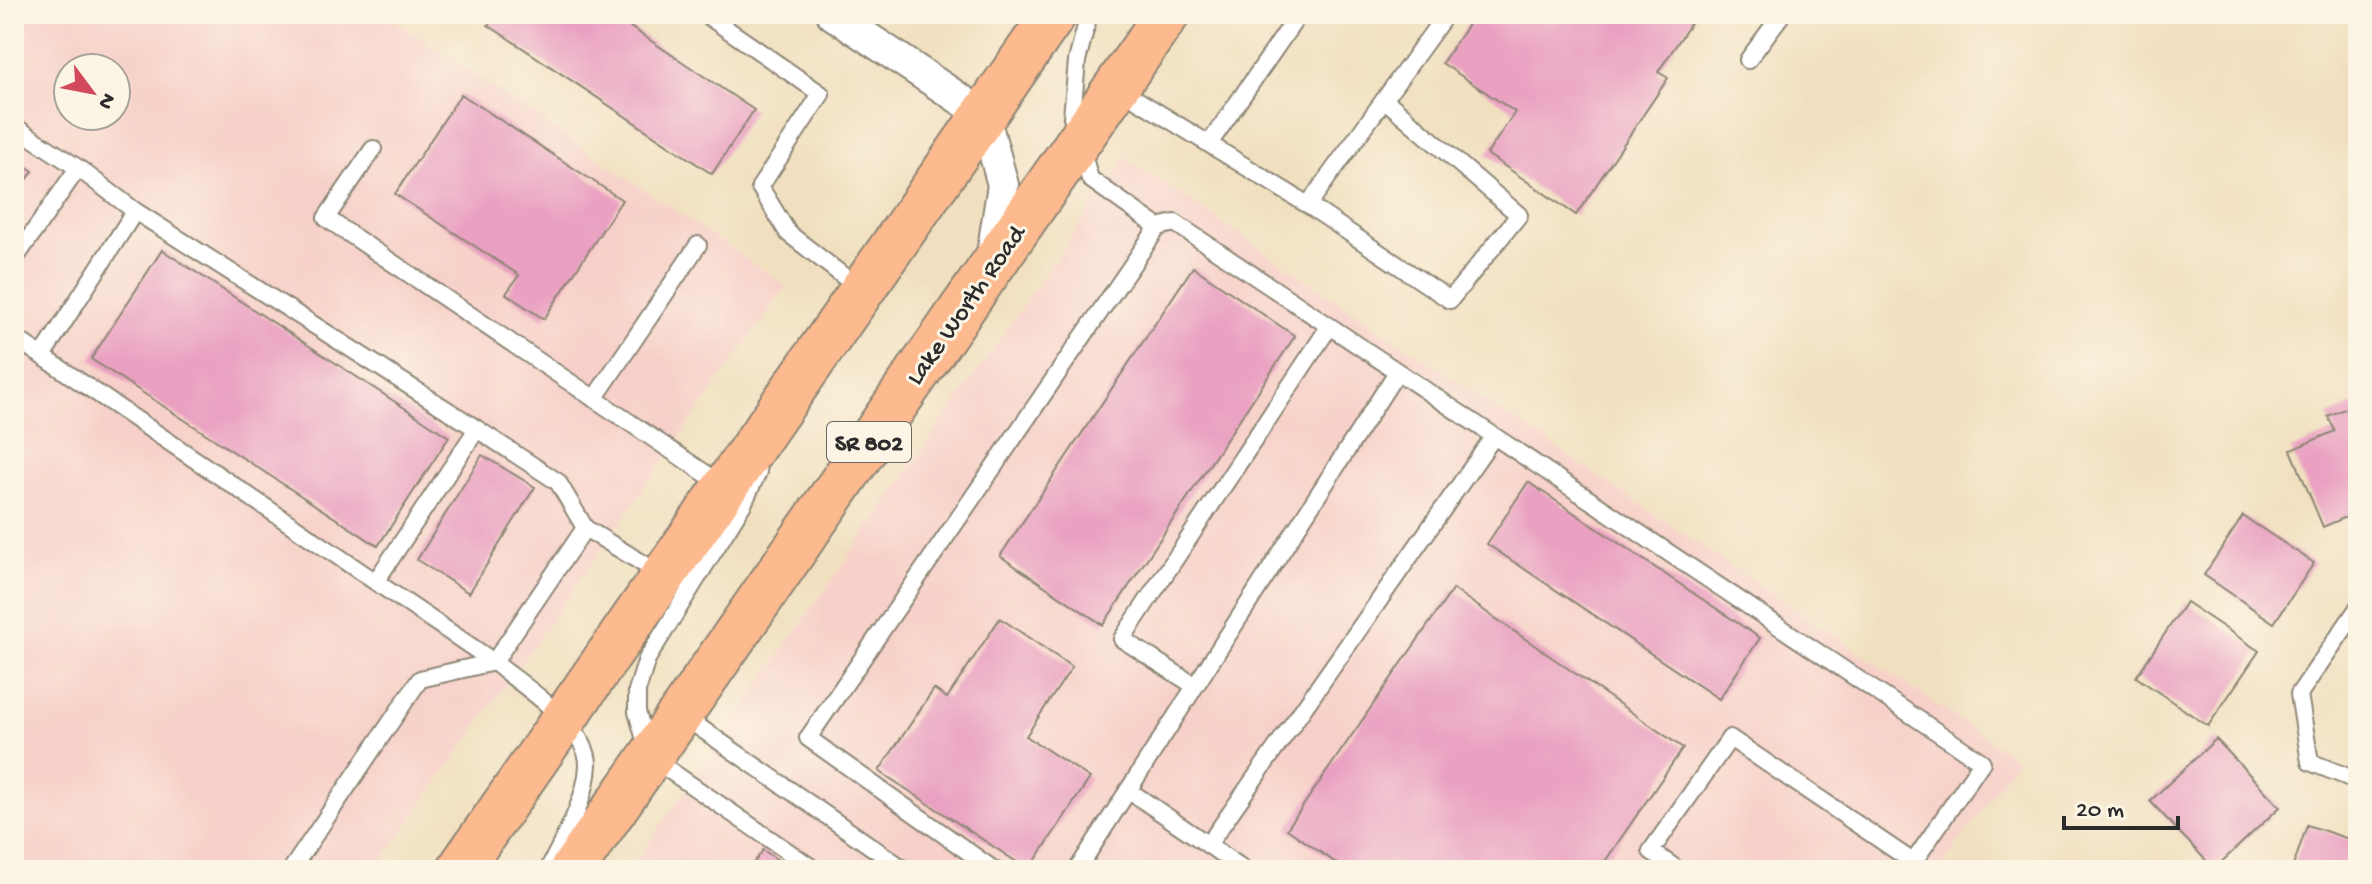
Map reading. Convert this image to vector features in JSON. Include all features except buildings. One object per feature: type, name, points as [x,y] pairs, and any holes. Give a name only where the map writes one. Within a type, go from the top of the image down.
[{"type":"main road","points":[[459,870],[1054,14]]},
{"type":"main road","name":"Lake Worth Road","points":[[572,870],[1167,14]]},
{"type":"street","points":[[832,14],[984,115],[1003,185],[990,266]]},
{"type":"lane","points":[[1089,14],[1077,61],[1072,117],[1090,179],[1158,227]]},
{"type":"lane","points":[[1209,144],[1299,14]]},
{"type":"lane","points":[[1748,60],[1782,14]]},
{"type":"lane","points":[[1308,205],[1385,100],[1440,16]]},
{"type":"lane","points":[[716,17],[821,94],[760,187],[788,233],[862,290]]},
{"type":"lane","points":[[1116,87],[1308,205],[1450,300],[1519,215],[1385,100]]},
{"type":"lane","points":[[14,126],[78,168],[135,211],[558,482],[585,528],[663,576]]},
{"type":"lane","points":[[373,149],[326,218],[725,487]]},
{"type":"lane","points":[[14,260],[78,168]]},
{"type":"lane","points":[[42,356],[135,211]]},
{"type":"lane","points":[[994,870],[808,738],[1158,227],[1175,223],[1982,762],[1910,866],[1730,738],[1651,851],[1678,870]]},
{"type":"lane","points":[[594,399],[698,245]]},
{"type":"lane","points":[[1195,686],[1122,639],[1329,327]]},
{"type":"lane","points":[[14,337],[494,662],[564,719],[577,733],[586,751],[588,765],[578,806],[548,870]]},
{"type":"lane","points":[[811,363],[743,504],[647,659],[637,691],[637,712],[650,757],[815,870]]},
{"type":"lane","points":[[1077,870],[1397,372]]},
{"type":"lane","points":[[376,581],[477,429]]},
{"type":"lane","points":[[1208,845],[1494,436]]},
{"type":"lane","points":[[291,870],[420,679],[494,662],[585,528]]},
{"type":"lane","points":[[2358,608],[2353,627],[2299,694],[2310,762],[2358,781]]},
{"type":"lane","points":[[680,714],[905,870]]},
{"type":"lane","points":[[1128,790],[1245,870]]},
{"type":"shaded area","points":[[14,14],[385,14],[786,286],[376,870],[14,870]]},
{"type":"shaded area","points":[[1126,158],[2017,759],[1940,870],[630,870]]}]
